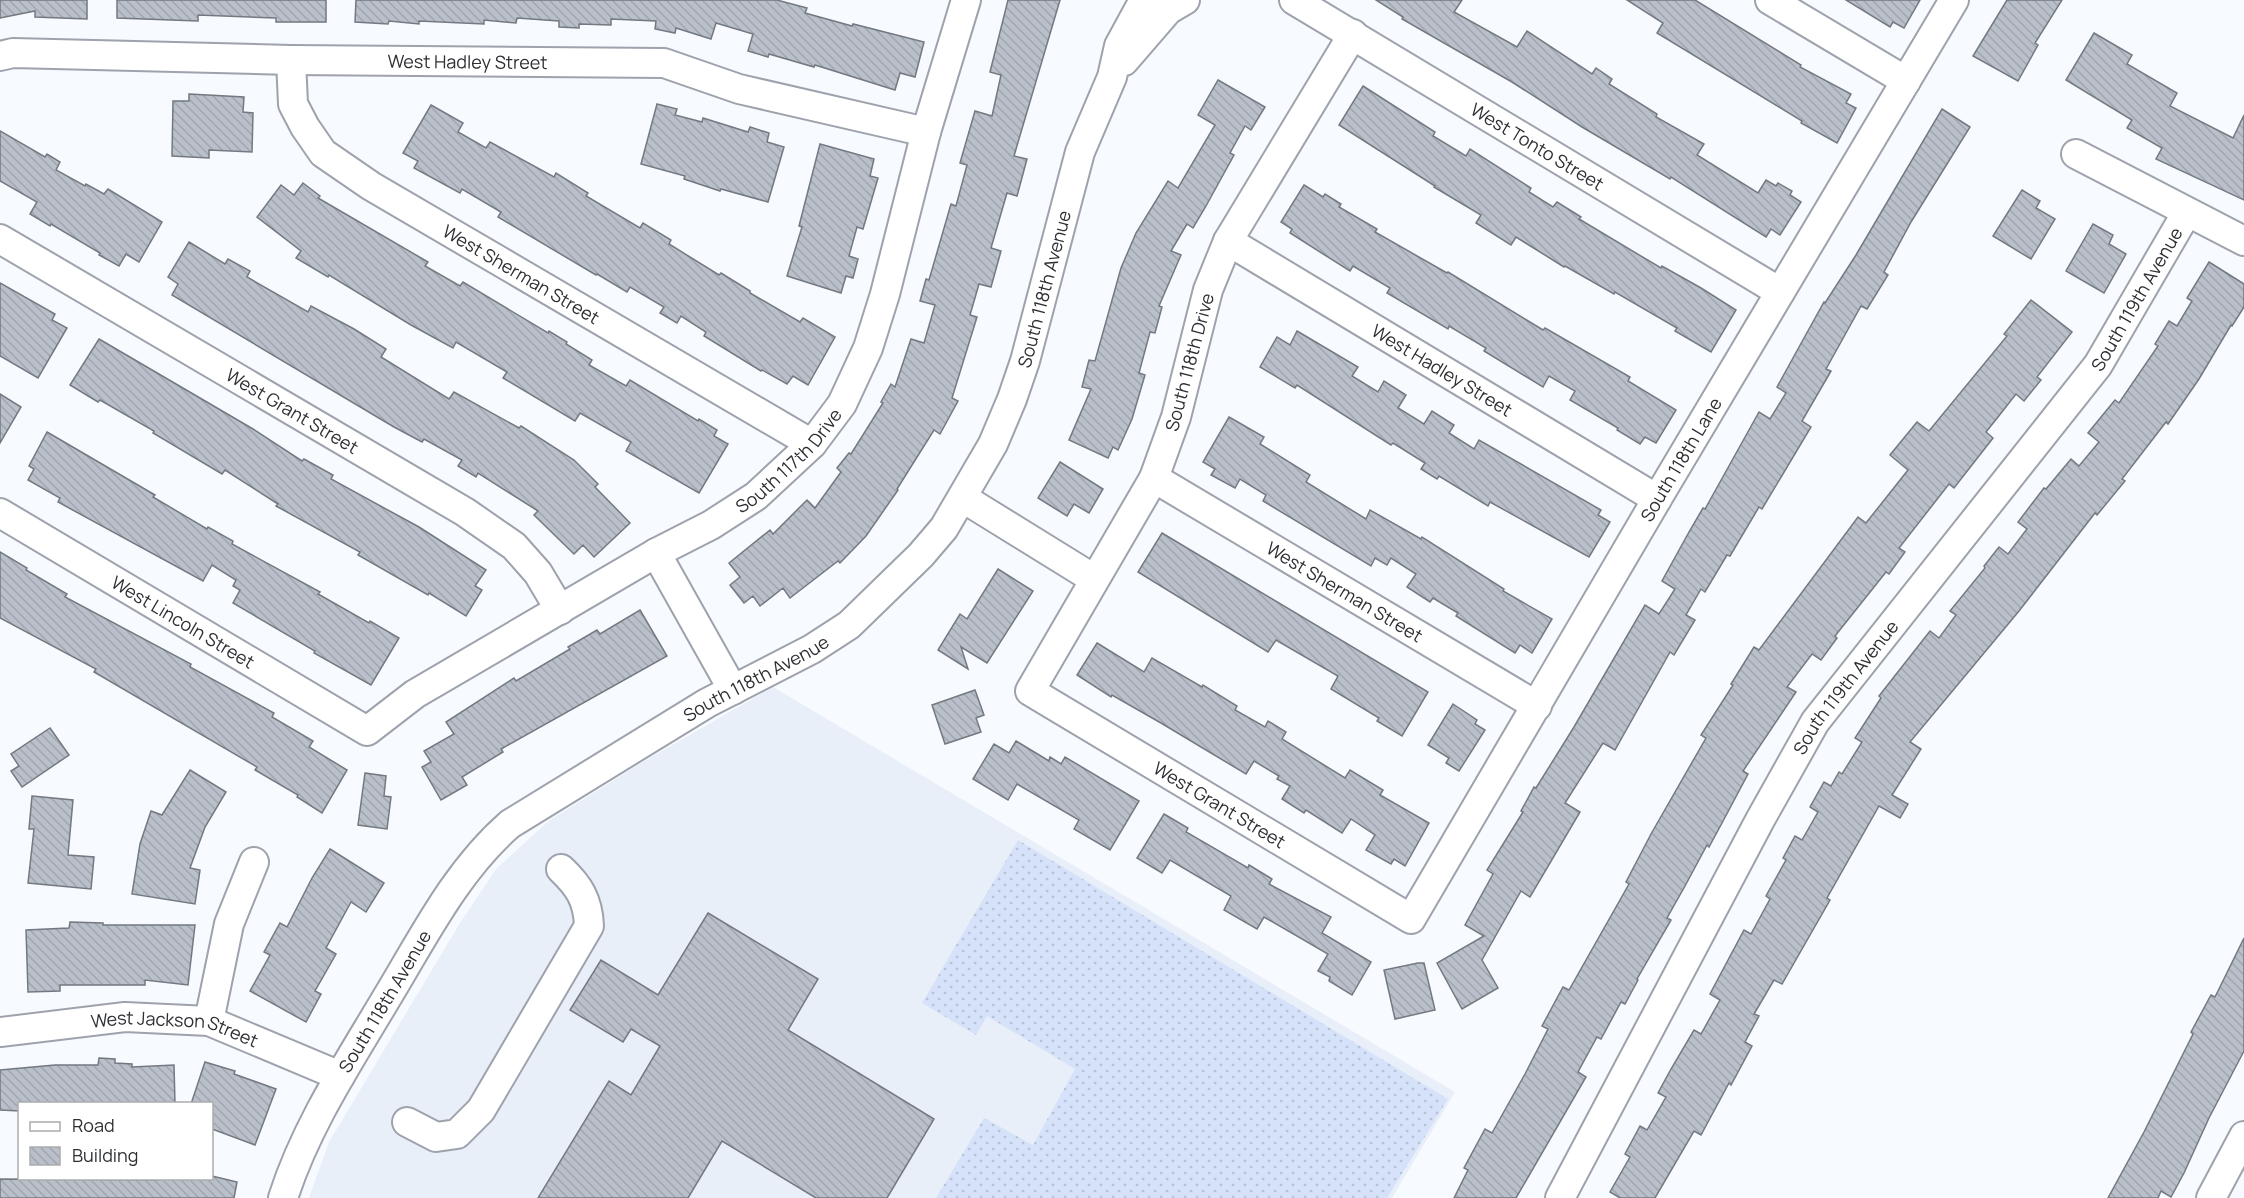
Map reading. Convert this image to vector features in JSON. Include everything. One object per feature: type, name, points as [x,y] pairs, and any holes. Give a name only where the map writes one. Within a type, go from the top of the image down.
[{"type":"street","name":"South 117th Drive","points":[[366,731],[415,694],[656,553],[711,525],[756,496],[812,444],[842,404],[868,348],[885,294],[926,132],[966,0]]},
{"type":"street","name":"South 118th Avenue","points":[[283,1198],[311,1126],[340,1076],[460,877],[498,835],[520,818],[707,703],[813,649],[849,625],[921,555],[944,528],[993,444],[1012,399],[1025,361],[1080,152],[1112,77],[1119,46],[1144,0]]},
{"type":"street","name":"South 118th Avenue","points":[[1112,77],[1168,10],[1185,0]]},
{"type":"street","name":"West Tonto Street","points":[[1294,0],[1780,292]]},
{"type":"street","points":[[1770,0],[1906,81]]},
{"type":"street","name":"South 118th Lane","points":[[1411,920],[1657,498],[1954,0]]},
{"type":"street","name":"South 118th Drive","points":[[1030,691],[1154,478],[1176,417],[1208,290],[1228,241],[1353,34]]},
{"type":"street","name":"West Hadley Street","points":[[0,56],[13,53],[291,60],[664,63],[739,89],[926,132]]},
{"type":"street","name":"West Sherman Street","points":[[291,60],[292,104],[304,128],[323,153],[371,186],[812,444]]},
{"type":"street","points":[[2076,154],[2244,241]]},
{"type":"street","name":"South 119th Avenue","points":[[1560,1198],[1749,840],[1815,722],[2098,365],[2187,213]]},
{"type":"street","name":"West Grant Street","points":[[0,239],[465,513],[514,546],[538,573],[560,610]]},
{"type":"street","name":"West Hadley Street","points":[[1228,241],[1657,498]]},
{"type":"street","name":"West Sherman Street","points":[[1154,478],[1537,706]]},
{"type":"street","points":[[963,498],[1094,579]]},
{"type":"street","name":"West Lincoln Street","points":[[0,513],[366,731]]},
{"type":"street","points":[[656,553],[733,690]]},
{"type":"street","name":"West Grant Street","points":[[1030,691],[1411,920]]},
{"type":"street","points":[[209,1021],[229,924],[254,862]]},
{"type":"street","points":[[407,1122],[436,1137],[457,1134],[481,1110],[589,926],[588,907],[574,881],[561,869]]},
{"type":"street","name":"West Jackson Street","points":[[0,1032],[125,1017],[209,1021],[340,1076]]},
{"type":"street","points":[[2211,1198],[2244,1136]]},
{"type":"shaded area","points":[[773,687],[1455,1092],[1392,1198],[309,1198],[329,1142],[460,923],[496,869],[550,820],[648,759]]},
{"type":"shaded area","points":[[1018,840],[1448,1099],[1387,1198],[936,1198],[984,1118],[1033,1145],[1075,1069],[987,1016],[976,1035],[922,1003]]},
{"type":"building","points":[[0,0],[87,0],[87,19],[35,17],[35,11],[0,18]]},
{"type":"building","points":[[117,0],[326,0],[326,22],[276,22],[276,18],[198,15],[198,21],[117,18]]},
{"type":"building","points":[[356,0],[777,0],[807,8],[805,13],[924,42],[915,77],[900,73],[895,90],[815,65],[814,67],[769,54],[768,57],[748,51],[753,34],[716,23],[711,39],[676,28],[675,33],[655,29],[656,21],[611,19],[611,25],[579,24],[579,28],[559,27],[559,21],[517,18],[516,23],[484,20],[484,24],[419,21],[419,24],[389,21],[388,24],[355,22]]},
{"type":"building","points":[[1008,0],[1060,0],[1014,156],[1027,159],[1017,196],[1007,193],[991,248],[1001,251],[991,287],[979,284],[970,315],[977,317],[952,398],[958,401],[940,434],[934,430],[898,490],[866,536],[840,563],[838,561],[790,598],[783,588],[760,606],[753,596],[744,603],[730,585],[740,577],[729,563],[770,530],[773,534],[807,500],[815,508],[841,472],[837,468],[849,453],[851,454],[883,403],[881,402],[891,384],[895,387],[911,339],[924,343],[935,305],[920,301],[926,279],[929,280],[951,204],[956,206],[967,165],[960,163],[975,111],[992,116],[1001,75],[990,72]]},
{"type":"building","points":[[1376,0],[1462,0],[1454,12],[1517,47],[1527,31],[1592,74],[1596,68],[1612,79],[1609,84],[1657,114],[1656,117],[1704,144],[1697,155],[1758,193],[1766,180],[1776,186],[1778,183],[1792,191],[1790,195],[1801,202],[1780,235],[1771,229],[1766,237],[1671,177],[1670,179],[1512,82],[1402,19],[1403,17]]},
{"type":"building","points":[[1627,0],[1695,0],[1801,65],[1800,67],[1851,94],[1846,103],[1856,108],[1837,143],[1657,33],[1663,23]]},
{"type":"building","points":[[1846,0],[1920,0],[1904,28],[1893,22],[1890,27]]},
{"type":"building","points":[[2007,0],[2062,0],[2035,43],[2038,45],[2018,81],[1973,56]]},
{"type":"building","points":[[2094,33],[2132,55],[2127,64],[2177,93],[2170,106],[2233,138],[2244,115],[2244,200],[2156,159],[2162,148],[2127,128],[2132,120],[2066,80]]},
{"type":"building","points":[[1218,80],[1265,107],[1251,130],[1245,126],[1230,153],[1234,155],[1193,228],[1187,224],[1171,251],[1181,255],[1159,306],[1162,307],[1155,333],[1150,332],[1139,373],[1145,375],[1132,419],[1118,450],[1113,447],[1108,458],[1069,440],[1091,389],[1082,387],[1089,360],[1095,361],[1121,268],[1136,233],[1168,181],[1178,188],[1215,125],[1198,115]]},
{"type":"building","points":[[1363,86],[1435,132],[1433,136],[1466,156],[1470,149],[1531,188],[1529,192],[1553,207],[1557,202],[1581,217],[1579,219],[1736,310],[1711,352],[1675,331],[1677,328],[1615,292],[1614,294],[1564,267],[1516,237],[1511,245],[1476,223],[1481,215],[1339,125]]},
{"type":"building","points":[[189,94],[244,97],[243,112],[253,113],[252,152],[209,150],[209,158],[172,156],[173,101],[189,101]]},
{"type":"building","points":[[657,104],[677,109],[675,115],[702,122],[703,118],[748,132],[750,127],[769,133],[767,142],[784,147],[768,202],[721,189],[720,191],[684,179],[685,176],[641,164]]},
{"type":"building","points":[[431,105],[463,123],[458,132],[486,148],[490,142],[554,177],[556,173],[588,193],[586,196],[640,228],[643,223],[671,240],[669,244],[719,275],[721,273],[800,322],[803,318],[835,337],[808,385],[793,376],[787,384],[761,371],[704,336],[706,332],[681,316],[677,323],[660,313],[664,307],[630,287],[627,292],[596,275],[498,217],[501,212],[462,189],[460,193],[414,168],[418,161],[403,153]]},
{"type":"building","points":[[1942,109],[1970,127],[1911,222],[1884,272],[1888,275],[1867,309],[1861,306],[1826,369],[1831,371],[1802,421],[1811,427],[1762,509],[1759,507],[1705,592],[1701,589],[1686,615],[1695,620],[1674,655],[1670,652],[1615,750],[1603,743],[1565,803],[1580,812],[1530,897],[1521,891],[1482,960],[1498,988],[1462,1009],[1437,963],[1484,936],[1465,925],[1493,874],[1487,870],[1523,812],[1521,811],[1534,787],[1536,788],[1574,727],[1645,605],[1659,614],[1675,589],[1662,581],[1689,532],[1703,508],[1705,509],[1759,412],[1770,419],[1786,393],[1777,387],[1824,302],[1856,255]]},
{"type":"building","points":[[0,131],[45,157],[47,154],[60,162],[56,170],[104,194],[108,189],[162,222],[139,262],[126,254],[119,266],[51,224],[50,226],[30,214],[37,202],[0,181]]},
{"type":"building","points":[[820,144],[874,159],[870,176],[878,178],[863,229],[857,227],[849,256],[858,259],[853,278],[846,276],[841,293],[787,276],[802,227],[799,226]]},
{"type":"building","points":[[303,183],[320,196],[318,198],[428,262],[425,266],[460,286],[463,282],[567,342],[566,344],[592,360],[589,365],[626,386],[630,380],[717,430],[714,436],[728,444],[699,493],[626,451],[631,442],[580,413],[575,421],[503,378],[507,372],[456,342],[453,348],[296,258],[301,251],[257,217],[281,185],[294,195]]},
{"type":"building","points":[[1304,185],[1323,197],[1325,194],[1341,204],[1339,207],[1377,229],[1375,232],[1448,272],[1543,330],[1545,328],[1630,377],[1628,381],[1676,410],[1656,443],[1645,437],[1640,444],[1617,430],[1618,428],[1570,400],[1575,391],[1549,376],[1543,387],[1484,351],[1486,348],[1449,326],[1448,329],[1387,293],[1390,288],[1353,266],[1350,271],[1290,233],[1292,229],[1281,222]]},
{"type":"building","points":[[2022,190],[2040,201],[2036,208],[2055,219],[2031,259],[1993,236]]},
{"type":"building","points":[[2093,224],[2113,235],[2109,244],[2126,254],[2104,293],[2066,271]]},
{"type":"building","points":[[189,242],[225,264],[228,259],[250,271],[247,277],[308,312],[311,306],[354,329],[386,349],[381,357],[449,399],[454,392],[519,428],[521,426],[574,460],[598,484],[595,487],[630,523],[594,557],[583,545],[574,554],[534,515],[538,511],[478,473],[476,477],[458,466],[462,460],[424,439],[422,442],[394,427],[172,295],[178,284],[168,277]]},
{"type":"building","points":[[2209,262],[2244,284],[2244,307],[2199,379],[2168,424],[2166,422],[2122,479],[2125,481],[2097,515],[2095,513],[2019,611],[1910,742],[1921,749],[1892,795],[1908,804],[1900,818],[1879,806],[1827,898],[1830,900],[1782,984],[1774,980],[1754,1014],[1759,1016],[1745,1042],[1752,1046],[1701,1135],[1694,1131],[1655,1198],[1620,1198],[1610,1192],[1630,1157],[1625,1154],[1640,1126],[1647,1130],[1666,1097],[1658,1093],[1671,1069],[1694,1030],[1701,1034],[1720,1000],[1710,994],[1744,930],[1751,934],[1770,899],[1766,896],[1786,860],[1783,858],[1795,836],[1802,840],[1818,812],[1810,807],[1824,782],[1831,786],[1839,772],[1842,774],[1862,742],[1855,738],[1881,698],[1879,696],[1930,631],[1939,638],[1956,615],[1950,611],[1999,547],[2008,554],[2027,529],[2018,522],[2044,488],[2046,489],[2071,459],[2079,466],[2099,442],[2088,433],[2115,400],[2119,403],[2158,346],[2155,344],[2169,321],[2177,326],[2192,301],[2187,298]]},
{"type":"building","points":[[0,283],[55,314],[52,320],[67,328],[38,378],[0,356]]},
{"type":"building","points":[[2031,300],[2072,332],[2037,377],[2041,380],[2024,401],[2016,394],[1986,432],[1993,438],[1954,488],[1949,484],[1899,548],[1905,552],[1835,636],[1837,638],[1821,660],[1812,654],[1787,687],[1796,692],[1743,771],[1748,774],[1667,918],[1671,920],[1625,1004],[1621,1002],[1601,1039],[1597,1037],[1578,1072],[1586,1077],[1516,1198],[1454,1198],[1468,1170],[1464,1168],[1485,1129],[1492,1133],[1525,1074],[1548,1029],[1542,1026],[1563,987],[1569,990],[1629,884],[1626,882],[1651,834],[1706,738],[1701,735],[1754,647],[1759,650],[1858,517],[1866,523],[1908,470],[1890,455],[1917,422],[1929,431],[2007,336],[2004,334]]},
{"type":"building","points":[[1297,331],[1358,367],[1352,376],[1378,392],[1384,381],[1406,395],[1398,408],[1424,424],[1432,411],[1454,425],[1449,433],[1474,449],[1479,440],[1601,510],[1598,515],[1610,522],[1589,557],[1490,502],[1488,506],[1439,476],[1437,479],[1421,469],[1425,463],[1393,443],[1391,445],[1297,385],[1295,388],[1260,367],[1277,337],[1290,345]]},
{"type":"building","points":[[99,339],[253,429],[302,461],[304,459],[333,475],[331,479],[419,527],[486,570],[475,586],[482,590],[466,616],[429,593],[428,595],[358,555],[360,552],[276,506],[278,504],[225,470],[222,474],[153,433],[154,431],[70,385]]},
{"type":"building","points":[[0,394],[21,407],[0,443]]},
{"type":"building","points":[[1229,417],[1264,437],[1260,444],[1310,475],[1306,482],[1366,519],[1370,510],[1421,539],[1422,537],[1504,589],[1503,591],[1552,619],[1532,653],[1520,645],[1515,653],[1456,616],[1458,613],[1433,598],[1430,602],[1407,587],[1416,574],[1391,558],[1387,565],[1375,558],[1371,566],[1263,501],[1266,495],[1240,479],[1235,488],[1211,475],[1215,469],[1203,462]]},
{"type":"building","points":[[47,432],[155,495],[153,497],[207,529],[208,527],[233,541],[232,544],[399,638],[371,685],[233,603],[240,590],[233,586],[236,580],[212,565],[203,581],[58,502],[60,498],[28,480],[34,469],[29,466]]},
{"type":"building","points":[[1060,462],[1103,489],[1089,513],[1074,504],[1067,516],[1038,498]]},
{"type":"building","points":[[1162,533],[1428,692],[1402,736],[1377,721],[1379,718],[1331,689],[1338,676],[1276,640],[1268,652],[1138,572]]},
{"type":"building","points":[[0,552],[67,594],[65,597],[191,664],[190,667],[274,713],[272,717],[313,741],[309,747],[347,770],[322,813],[297,797],[298,795],[255,770],[257,767],[94,672],[96,669],[0,618]]},
{"type":"building","points":[[998,569],[1033,591],[987,663],[961,647],[968,669],[938,650],[960,614],[967,619]]},
{"type":"building","points":[[640,610],[667,656],[501,749],[503,752],[462,777],[467,785],[441,800],[422,767],[431,762],[424,751],[454,734],[446,722],[514,678],[516,681],[597,630],[600,634]]},
{"type":"building","points":[[1097,643],[1144,672],[1152,658],[1202,687],[1203,685],[1237,706],[1235,710],[1265,727],[1268,721],[1286,732],[1282,739],[1345,778],[1350,770],[1383,790],[1380,795],[1429,823],[1405,866],[1394,859],[1391,864],[1366,850],[1375,835],[1351,819],[1342,833],[1306,810],[1304,813],[1282,799],[1290,786],[1277,779],[1279,776],[1254,761],[1246,774],[1077,675]]},
{"type":"building","points":[[975,690],[984,715],[976,718],[981,732],[945,744],[932,705]]},
{"type":"building","points":[[1453,704],[1477,720],[1475,724],[1485,730],[1459,771],[1446,763],[1449,758],[1428,745]]},
{"type":"building","points":[[50,728],[69,755],[22,787],[11,771],[19,766],[11,754]]},
{"type":"building","points":[[1016,741],[1049,761],[1050,757],[1061,764],[1065,757],[1139,801],[1110,850],[1074,829],[1079,820],[1017,784],[1008,800],[973,779],[994,744],[1009,753]]},
{"type":"building","points":[[190,770],[226,792],[205,827],[190,868],[200,870],[195,904],[132,894],[140,844],[151,811],[162,815]]},
{"type":"building","points":[[365,773],[386,776],[384,796],[391,797],[387,829],[358,825]]},
{"type":"building","points":[[32,796],[73,800],[68,855],[94,857],[91,889],[28,883],[34,829],[29,829]]},
{"type":"building","points":[[1164,814],[1188,828],[1186,832],[1248,868],[1249,865],[1272,879],[1269,884],[1331,917],[1322,933],[1371,962],[1352,995],[1329,981],[1330,977],[1318,971],[1328,954],[1264,917],[1257,929],[1224,910],[1231,896],[1170,860],[1162,873],[1137,858]]},
{"type":"building","points":[[330,849],[384,883],[366,912],[351,902],[326,948],[336,954],[315,991],[321,994],[306,1022],[250,991],[270,955],[264,952],[280,923],[287,927]]},
{"type":"building","points":[[708,913],[818,979],[788,1030],[934,1119],[887,1198],[816,1198],[722,1141],[688,1198],[538,1198],[609,1081],[631,1095],[660,1046],[631,1029],[623,1042],[570,1010],[601,960],[658,995]]},
{"type":"building","points":[[70,922],[103,923],[103,925],[195,925],[188,985],[145,980],[145,985],[60,985],[60,991],[28,992],[26,930],[69,928]]},
{"type":"building","points":[[2244,938],[2244,1051],[2209,1118],[2184,1173],[2171,1197],[2161,1191],[2158,1198],[2108,1198],[2193,1034],[2191,1032],[2211,995],[2215,997]]},
{"type":"building","points":[[1424,963],[1435,1010],[1395,1019],[1384,970]]},
{"type":"building","points":[[99,1058],[115,1059],[115,1063],[132,1064],[132,1067],[174,1065],[175,1102],[18,1102],[18,1111],[0,1110],[0,1070],[55,1065],[98,1065]]},
{"type":"building","points":[[205,1062],[235,1071],[234,1074],[276,1089],[255,1145],[213,1129],[213,1102],[192,1102]]},
{"type":"building","points":[[213,1176],[237,1182],[234,1198],[0,1198],[0,1179],[213,1180]]}]
